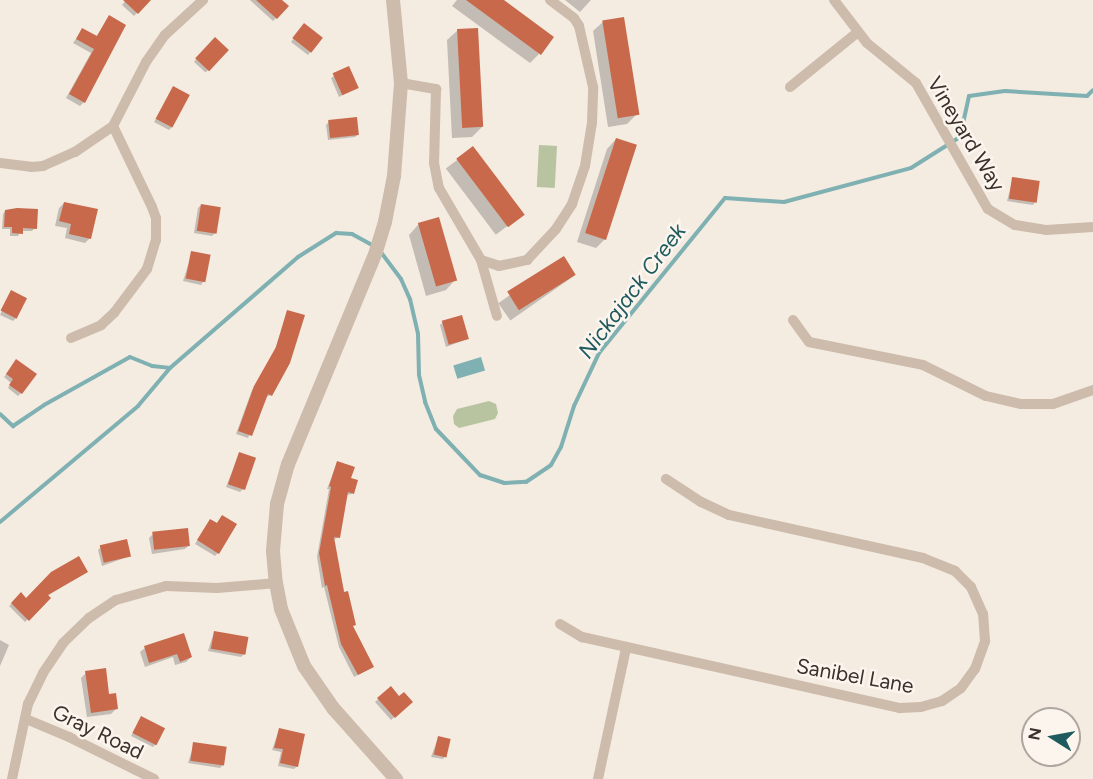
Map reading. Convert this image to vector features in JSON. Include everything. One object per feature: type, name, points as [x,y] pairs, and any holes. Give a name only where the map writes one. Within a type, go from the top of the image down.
[{"type":"street","points":[[0,163],[31,167],[43,166],[75,152],[113,126],[146,62],[165,35],[202,0]]},
{"type":"street","points":[[391,777],[333,708],[304,666],[281,609],[276,583],[274,527],[281,485],[361,289],[385,222],[394,176],[401,83],[393,0]]},
{"type":"street","points":[[481,260],[499,266],[527,260],[556,229],[572,204],[585,166],[592,123],[593,87],[579,26],[574,18],[550,0]]},
{"type":"street","name":"Vineyard Way","points":[[834,0],[867,43],[916,83],[988,209],[1015,225],[1046,230],[1093,227]]},
{"type":"street","points":[[790,87],[858,32]]},
{"type":"street","points":[[401,83],[436,89],[434,163],[439,188],[481,260],[497,316]]},
{"type":"street","points":[[71,338],[94,330],[114,313],[147,269],[156,240],[156,218],[152,207],[113,126]]},
{"type":"street","points":[[794,320],[809,342],[923,365],[986,396],[1021,404],[1053,404],[1093,390]]},
{"type":"street","name":"Sanibel Lane","points":[[560,624],[582,638],[900,708],[921,707],[942,701],[961,688],[975,669],[985,641],[983,614],[971,587],[955,571],[923,558],[729,515],[701,502],[666,479]]},
{"type":"street","points":[[12,779],[28,704],[43,673],[63,643],[89,618],[116,600],[166,586],[217,588],[276,583]]},
{"type":"street","points":[[598,779],[626,648]]},
{"type":"street","name":"Gray Road","points":[[26,719],[69,737],[154,779]]},
{"type":"green space","points":[[539,145],[557,146],[555,188],[537,187]]},
{"type":"green space","points":[[489,401],[496,404],[498,413],[495,419],[459,428],[454,424],[453,416],[457,409]]},
{"type":"water","points":[[481,357],[485,370],[457,379],[453,365]]},
{"type":"building","points":[[123,0],[151,0],[138,14]]},
{"type":"building","points":[[256,0],[282,0],[289,6],[277,19]]},
{"type":"building","points":[[466,0],[504,0],[554,37],[541,55]]},
{"type":"building","points":[[109,15],[126,25],[85,103],[69,94],[94,49],[76,39],[82,28],[97,36]]},
{"type":"building","points":[[624,17],[639,115],[618,118],[602,20]]},
{"type":"building","points":[[304,23],[323,38],[311,53],[292,38]]},
{"type":"building","points":[[478,28],[483,127],[462,128],[457,29]]},
{"type":"building","points":[[215,37],[229,50],[209,71],[195,58]]},
{"type":"building","points":[[349,66],[359,88],[342,95],[333,73]]},
{"type":"building","points":[[173,86],[190,95],[172,128],[156,119]]},
{"type":"building","points":[[357,117],[359,135],[330,138],[328,120]]},
{"type":"building","points":[[616,138],[637,145],[606,240],[585,233]]},
{"type":"building","points":[[473,146],[525,215],[508,227],[456,159]]},
{"type":"building","points":[[1012,177],[1040,181],[1037,203],[1009,199]]},
{"type":"building","points":[[64,202],[98,209],[91,239],[69,234],[71,224],[59,221]]},
{"type":"building","points":[[201,204],[221,207],[217,234],[197,231]]},
{"type":"building","points":[[38,209],[37,229],[23,228],[23,234],[12,233],[12,227],[4,227],[5,210]]},
{"type":"building","points":[[439,217],[457,280],[436,287],[418,223]]},
{"type":"building","points":[[191,251],[211,255],[205,282],[186,278]]},
{"type":"building","points":[[564,256],[576,275],[519,310],[507,292]]},
{"type":"building","points":[[11,290],[27,298],[17,319],[1,310]]},
{"type":"building","points":[[287,310],[305,315],[290,363],[272,396],[268,394],[252,436],[238,431],[254,386],[276,347]]},
{"type":"building","points":[[462,315],[469,339],[449,345],[442,321]]},
{"type":"building","points":[[16,359],[37,374],[22,394],[9,385],[13,379],[6,374]]},
{"type":"building","points":[[239,452],[256,458],[245,490],[228,484]]},
{"type":"building","points":[[337,461],[355,467],[351,478],[358,480],[354,494],[348,492],[340,538],[334,537],[344,592],[348,591],[356,625],[353,626],[374,667],[358,675],[341,644],[327,585],[325,586],[319,553],[331,487],[329,486]]},
{"type":"building","points":[[222,515],[237,524],[219,554],[197,540],[210,519],[217,523]]},
{"type":"building","points":[[188,528],[190,546],[154,550],[152,532]]},
{"type":"building","points":[[127,539],[131,557],[104,563],[100,545]]},
{"type":"building","points":[[79,556],[88,572],[48,595],[51,598],[29,621],[11,603],[21,592],[26,598],[51,572]]},
{"type":"building","points":[[214,631],[248,637],[245,655],[211,649]]},
{"type":"building","points":[[184,633],[192,657],[180,662],[177,654],[149,663],[144,646]]},
{"type":"building","points":[[106,668],[109,694],[116,693],[118,709],[91,713],[85,671]]},
{"type":"building","points":[[391,686],[399,696],[404,692],[413,702],[395,718],[377,698]]},
{"type":"building","points":[[141,716],[165,728],[156,745],[132,733]]},
{"type":"building","points":[[279,728],[305,734],[298,767],[280,763],[283,749],[274,748]]},
{"type":"building","points":[[438,736],[451,739],[446,757],[434,755]]},
{"type":"building","points":[[193,742],[227,747],[224,766],[190,761]]},
{"type":"waterway","name":"Nickajack Creek","points":[[380,251],[401,279],[410,299],[418,334],[419,375],[425,402],[436,429],[480,475],[504,483],[526,482],[551,465],[561,447],[574,406],[599,353],[725,198],[784,202],[911,168],[960,137],[969,96],[1005,91],[1087,96],[1093,90]]},
{"type":"waterway","name":"Nickajack Creek","points":[[0,522],[138,406],[170,368],[298,257],[336,233],[352,234],[374,246]]},
{"type":"waterway","name":"Nickajack Creek","points":[[0,414],[13,426],[44,405],[130,357],[152,366],[170,368]]}]
